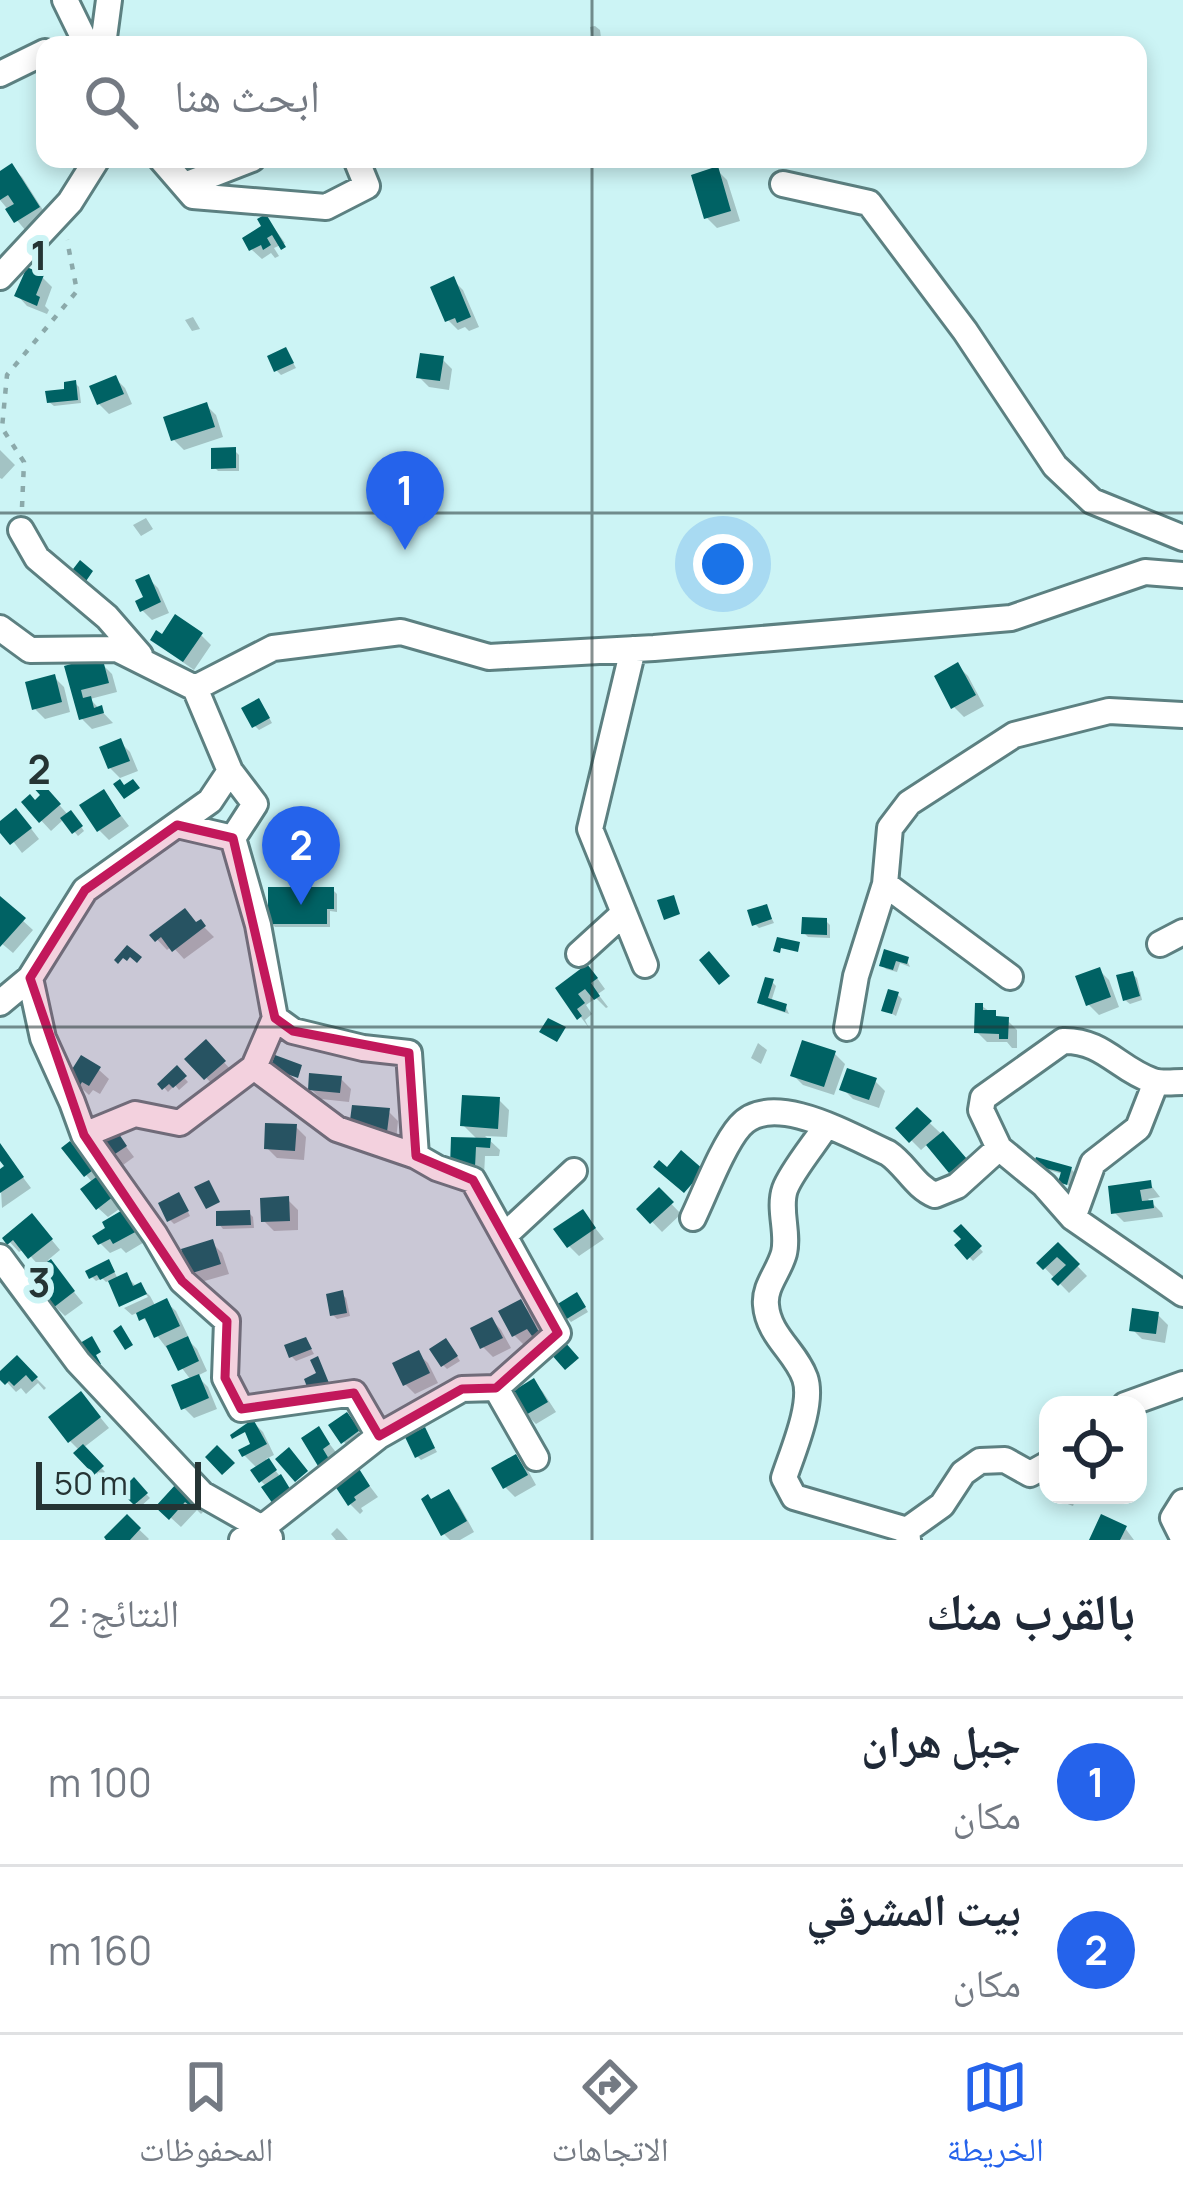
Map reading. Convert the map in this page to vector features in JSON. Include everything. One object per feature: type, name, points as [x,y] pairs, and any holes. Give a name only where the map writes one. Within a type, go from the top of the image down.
[{"type":"street","points":[[65,0],[80,36]]},
{"type":"street","points":[[87,36],[109,0]]},
{"type":"street","points":[[0,74],[36,56]]},
{"type":"street","points":[[0,277],[62,211],[91,168]]},
{"type":"street","points":[[170,168],[194,196],[326,207],[367,186],[360,168]]},
{"type":"street","points":[[185,184],[228,168]]},
{"type":"street","points":[[783,184],[869,203],[965,331],[1055,466],[1091,501],[1183,538]]},
{"type":"street","points":[[21,530],[37,558],[107,617],[149,665]]},
{"type":"street","points":[[195,688],[272,648],[401,632],[489,657],[633,649],[1011,618],[1145,572],[1183,575]]},
{"type":"street","points":[[0,628],[30,650],[117,650],[195,688],[230,771],[255,804],[232,838]]},
{"type":"street","points":[[633,649],[590,829],[645,965]]},
{"type":"street","points":[[847,1028],[856,976],[885,884],[890,828],[909,803],[1014,735],[1109,711],[1183,715]]},
{"type":"street","points":[[0,1003],[30,978],[85,890],[210,801],[230,771]]},
{"type":"street","points":[[177,825],[232,838]]},
{"type":"street","points":[[84,1135],[135,1114],[180,1123],[254,1067],[275,1018],[258,925],[232,838]]},
{"type":"street","points":[[885,884],[1010,977]]},
{"type":"street","points":[[579,954],[624,913]]},
{"type":"street","points":[[30,978],[43,1038],[84,1135],[182,1281],[227,1321],[225,1378],[241,1409],[354,1394],[379,1436]]},
{"type":"street","points":[[275,1018],[292,1031],[363,1048],[410,1053],[416,1156]]},
{"type":"street","points":[[1183,1082],[1156,1082],[1088,1043],[1063,1041],[983,1098],[981,1110],[999,1148],[1044,1185],[1073,1218],[1183,1294]]},
{"type":"street","points":[[0,1257],[78,1362],[202,1495],[259,1536],[379,1436],[462,1389],[496,1388],[558,1333],[473,1180],[337,1129],[254,1067]]},
{"type":"street","points":[[1073,1218],[1093,1163],[1138,1128],[1156,1082]]},
{"type":"street","points":[[693,1218],[737,1129],[747,1119],[771,1111],[788,1112],[888,1153],[902,1162],[924,1190],[935,1195],[957,1186],[999,1148]]},
{"type":"street","points":[[826,1126],[785,1190],[785,1249],[766,1292],[771,1327],[806,1379],[802,1421],[784,1478],[794,1497],[908,1535],[942,1505],[963,1473],[980,1461],[1005,1460],[1030,1474],[1039,1469]]},
{"type":"street","points":[[504,1236],[574,1171]]},
{"type":"street","points":[[1147,1397],[1183,1384]]},
{"type":"street","points":[[496,1388],[536,1458]]},
{"type":"street","points":[[1183,1502],[1173,1518],[1183,1538]]},
{"type":"path","points":[[21,530],[24,462],[2,428],[7,375],[77,292],[62,211]]},
{"type":"highlighted area","points":[[177,825],[233,838],[275,1018],[293,1031],[409,1053],[416,1156],[473,1180],[558,1333],[496,1388],[462,1389],[379,1436],[354,1393],[241,1409],[225,1378],[227,1321],[182,1281],[84,1135],[30,978],[85,890]]},
{"type":"building","points":[[12,163],[40,207],[14,223],[5,209],[14,204],[8,195],[0,200],[0,171]]},
{"type":"building","points":[[719,168],[731,211],[704,219],[691,175]]},
{"type":"building","points":[[266,214],[286,247],[281,250],[272,235],[267,238],[271,245],[249,251],[242,238],[261,226],[257,219]]},
{"type":"building","points":[[27,267],[44,275],[37,306],[14,296]]},
{"type":"building","points":[[454,276],[471,317],[457,323],[455,318],[445,322],[430,287]]},
{"type":"building","points":[[286,347],[294,363],[274,372],[267,356]]},
{"type":"building","points":[[420,353],[444,356],[440,381],[416,378]]},
{"type":"building","points":[[116,375],[124,394],[97,405],[89,386]]},
{"type":"building","points":[[76,380],[78,400],[47,403],[45,391],[64,389],[64,382]]},
{"type":"building","points":[[207,402],[215,427],[171,441],[163,417]]},
{"type":"building","points":[[236,447],[236,468],[211,469],[211,448]]},
{"type":"building","points":[[80,560],[93,571],[84,584],[70,573]]},
{"type":"building","points":[[149,574],[161,602],[140,612],[135,601],[143,597],[135,580]]},
{"type":"building","points":[[175,614],[203,633],[183,662],[150,640],[156,630],[162,634]]},
{"type":"building","points":[[89,659],[90,664],[103,660],[109,683],[81,690],[83,698],[91,696],[94,708],[102,705],[104,713],[79,720],[64,666]]},
{"type":"building","points":[[958,662],[976,695],[951,709],[934,676]]},
{"type":"building","points":[[55,674],[62,702],[32,710],[25,682]]},
{"type":"building","points":[[259,698],[270,718],[252,728],[241,708]]},
{"type":"building","points":[[121,738],[130,761],[108,769],[99,747]]},
{"type":"building","points":[[38,778],[61,804],[39,823],[21,802],[30,794],[35,800],[40,795],[31,785]]},
{"type":"building","points":[[120,779],[124,785],[133,779],[140,788],[124,799],[113,784]]},
{"type":"building","points":[[104,789],[121,816],[97,832],[79,805]]},
{"type":"building","points":[[16,808],[32,828],[10,845],[0,833],[0,821]]},
{"type":"building","points":[[71,810],[83,826],[72,834],[60,818]]},
{"type":"building","points":[[268,887],[334,887],[334,909],[327,909],[327,924],[268,924]]},
{"type":"building","points":[[674,895],[680,914],[664,920],[657,900]]},
{"type":"building","points":[[0,896],[26,918],[0,947]]},
{"type":"building","points":[[767,904],[772,919],[752,926],[747,910]]},
{"type":"building","points":[[185,908],[206,926],[172,952],[161,937],[155,942],[149,935]]},
{"type":"building","points":[[802,917],[827,918],[827,935],[801,934]]},
{"type":"building","points":[[777,937],[800,942],[798,952],[773,951]]},
{"type":"building","points":[[127,945],[142,957],[137,963],[123,958],[118,964],[114,960]]},
{"type":"building","points":[[884,949],[909,957],[907,964],[896,961],[893,970],[879,966]]},
{"type":"building","points":[[709,951],[730,976],[719,985],[699,960]]},
{"type":"building","points":[[587,964],[598,978],[591,983],[600,996],[594,1000],[585,989],[578,994],[585,1003],[577,1009],[582,1016],[577,1020],[555,988]]},
{"type":"building","points":[[1100,967],[1111,997],[1086,1006],[1075,976]]},
{"type":"building","points":[[1133,971],[1140,996],[1123,1001],[1116,975]]},
{"type":"building","points":[[765,977],[774,979],[768,998],[787,1004],[785,1012],[757,1003]]},
{"type":"building","points":[[888,989],[899,992],[892,1014],[881,1011]]},
{"type":"building","points":[[975,1003],[983,1003],[983,1010],[996,1010],[996,1016],[1009,1017],[1008,1039],[974,1033]]},
{"type":"building","points":[[548,1018],[566,1027],[557,1042],[539,1032]]},
{"type":"building","points":[[206,1039],[226,1061],[204,1080],[184,1059]]},
{"type":"building","points":[[802,1040],[836,1051],[824,1087],[790,1076]]},
{"type":"building","points":[[81,1055],[101,1067],[89,1086],[82,1082],[79,1087],[70,1082],[69,1074]]},
{"type":"building","points":[[275,1055],[302,1065],[298,1078],[270,1068]]},
{"type":"building","points":[[177,1065],[187,1076],[173,1088],[169,1084],[162,1090],[157,1084]]},
{"type":"building","points":[[847,1068],[877,1078],[869,1100],[839,1090]]},
{"type":"building","points":[[309,1073],[342,1076],[340,1093],[308,1090]]},
{"type":"building","points":[[462,1095],[500,1097],[498,1129],[460,1126]]},
{"type":"building","points":[[352,1105],[390,1108],[387,1132],[349,1128]]},
{"type":"building","points":[[917,1107],[932,1121],[909,1143],[895,1128]]},
{"type":"building","points":[[265,1123],[297,1124],[295,1151],[264,1149]]},
{"type":"building","points":[[115,1128],[127,1146],[115,1154],[122,1163],[114,1168],[96,1141]]},
{"type":"building","points":[[943,1131],[967,1159],[949,1173],[926,1145]]},
{"type":"building","points":[[451,1137],[491,1138],[490,1148],[476,1147],[475,1167],[450,1167]]},
{"type":"building","points":[[70,1141],[93,1170],[84,1177],[61,1148]]},
{"type":"building","points":[[0,1143],[24,1177],[0,1193],[4,1166]]},
{"type":"building","points":[[681,1150],[704,1170],[684,1193],[653,1167],[659,1160],[667,1167]]},
{"type":"building","points":[[1036,1157],[1072,1167],[1067,1185],[1058,1182],[1061,1172],[1033,1165]]},
{"type":"building","points":[[99,1175],[114,1196],[96,1210],[80,1189]]},
{"type":"building","points":[[209,1180],[220,1202],[206,1209],[194,1187]]},
{"type":"building","points":[[1151,1180],[1152,1188],[1140,1190],[1142,1201],[1153,1200],[1154,1208],[1111,1214],[1108,1186]]},
{"type":"building","points":[[659,1187],[674,1202],[650,1224],[636,1209]]},
{"type":"building","points":[[179,1192],[189,1211],[167,1222],[158,1203]]},
{"type":"building","points":[[289,1196],[290,1221],[261,1222],[260,1198]]},
{"type":"building","points":[[126,1208],[139,1230],[113,1244],[110,1239],[98,1245],[92,1236],[105,1228],[102,1222]]},
{"type":"building","points":[[583,1209],[596,1228],[567,1248],[553,1229]]},
{"type":"building","points":[[250,1210],[251,1225],[216,1226],[216,1211]]},
{"type":"building","points":[[32,1213],[53,1239],[28,1259],[13,1240],[7,1245],[2,1238]]},
{"type":"building","points":[[961,1224],[982,1246],[967,1260],[954,1245],[961,1239],[953,1231]]},
{"type":"building","points":[[213,1239],[221,1264],[189,1274],[181,1249]]},
{"type":"building","points":[[1058,1242],[1080,1264],[1058,1286],[1051,1279],[1066,1265],[1057,1257],[1043,1270],[1036,1263]]},
{"type":"building","points":[[51,1259],[75,1291],[53,1308],[28,1276]]},
{"type":"building","points":[[109,1259],[115,1272],[100,1280],[97,1275],[89,1279],[85,1271]]},
{"type":"building","points":[[127,1272],[133,1286],[141,1282],[147,1294],[119,1307],[108,1281]]},
{"type":"building","points":[[343,1290],[347,1313],[330,1316],[326,1294]]},
{"type":"building","points":[[577,1292],[586,1307],[565,1320],[556,1305]]},
{"type":"building","points":[[167,1298],[180,1326],[154,1338],[145,1318],[139,1321],[136,1313]]},
{"type":"building","points":[[521,1299],[539,1332],[532,1336],[527,1329],[512,1337],[498,1311]]},
{"type":"building","points":[[1132,1308],[1159,1312],[1156,1334],[1129,1331]]},
{"type":"building","points":[[492,1317],[503,1338],[480,1349],[470,1328]]},
{"type":"building","points":[[121,1325],[133,1345],[125,1350],[113,1331]]},
{"type":"building","points":[[92,1336],[101,1352],[96,1355],[101,1364],[94,1368],[80,1343]]},
{"type":"building","points":[[188,1336],[199,1361],[178,1371],[166,1346]]},
{"type":"building","points":[[306,1337],[312,1349],[289,1358],[284,1345]]},
{"type":"building","points":[[446,1338],[458,1356],[441,1367],[429,1349]]},
{"type":"building","points":[[564,1341],[579,1358],[565,1370],[550,1353]]},
{"type":"building","points":[[419,1350],[430,1373],[403,1386],[392,1363]]},
{"type":"building","points":[[17,1355],[38,1377],[32,1382],[26,1375],[14,1386],[9,1381],[5,1385],[0,1371]]},
{"type":"building","points":[[318,1356],[329,1383],[309,1392],[304,1379],[316,1373],[310,1360]]},
{"type":"building","points":[[199,1374],[209,1398],[181,1410],[171,1385]]},
{"type":"building","points":[[534,1378],[548,1402],[524,1416],[510,1393]]},
{"type":"building","points":[[81,1391],[101,1417],[68,1443],[48,1417]]},
{"type":"building","points":[[347,1412],[360,1430],[341,1444],[328,1425]]},
{"type":"building","points":[[253,1419],[267,1444],[242,1457],[238,1450],[250,1444],[245,1432],[232,1439],[230,1435]]},
{"type":"building","points":[[319,1426],[330,1444],[323,1449],[329,1459],[318,1466],[301,1438]]},
{"type":"building","points":[[425,1427],[435,1448],[415,1458],[405,1437]]},
{"type":"building","points":[[83,1444],[104,1466],[94,1475],[73,1453]]},
{"type":"building","points":[[217,1445],[235,1463],[222,1475],[205,1457]]},
{"type":"building","points":[[289,1447],[308,1471],[295,1482],[275,1459]]},
{"type":"building","points":[[516,1454],[528,1475],[503,1489],[491,1468]]},
{"type":"building","points":[[269,1458],[277,1470],[259,1483],[250,1470]]},
{"type":"building","points":[[356,1464],[370,1486],[348,1506],[331,1480]]},
{"type":"building","points":[[281,1474],[292,1492],[273,1504],[261,1487]]},
{"type":"building","points":[[134,1477],[148,1493],[134,1505],[120,1491]]},
{"type":"building","points":[[177,1483],[196,1500],[190,1506],[185,1502],[169,1520],[155,1507]]},
{"type":"building","points":[[449,1489],[467,1521],[441,1536],[421,1499]]},
{"type":"building","points":[[127,1514],[141,1528],[130,1540],[106,1540],[104,1537]]},
{"type":"building","points":[[1101,1514],[1127,1526],[1120,1540],[1089,1540]]},
{"type":"place","name":"جبل هران","points":[[405,550]]},
{"type":"place","name":"بيت المشرقي","points":[[301,905]]}]
